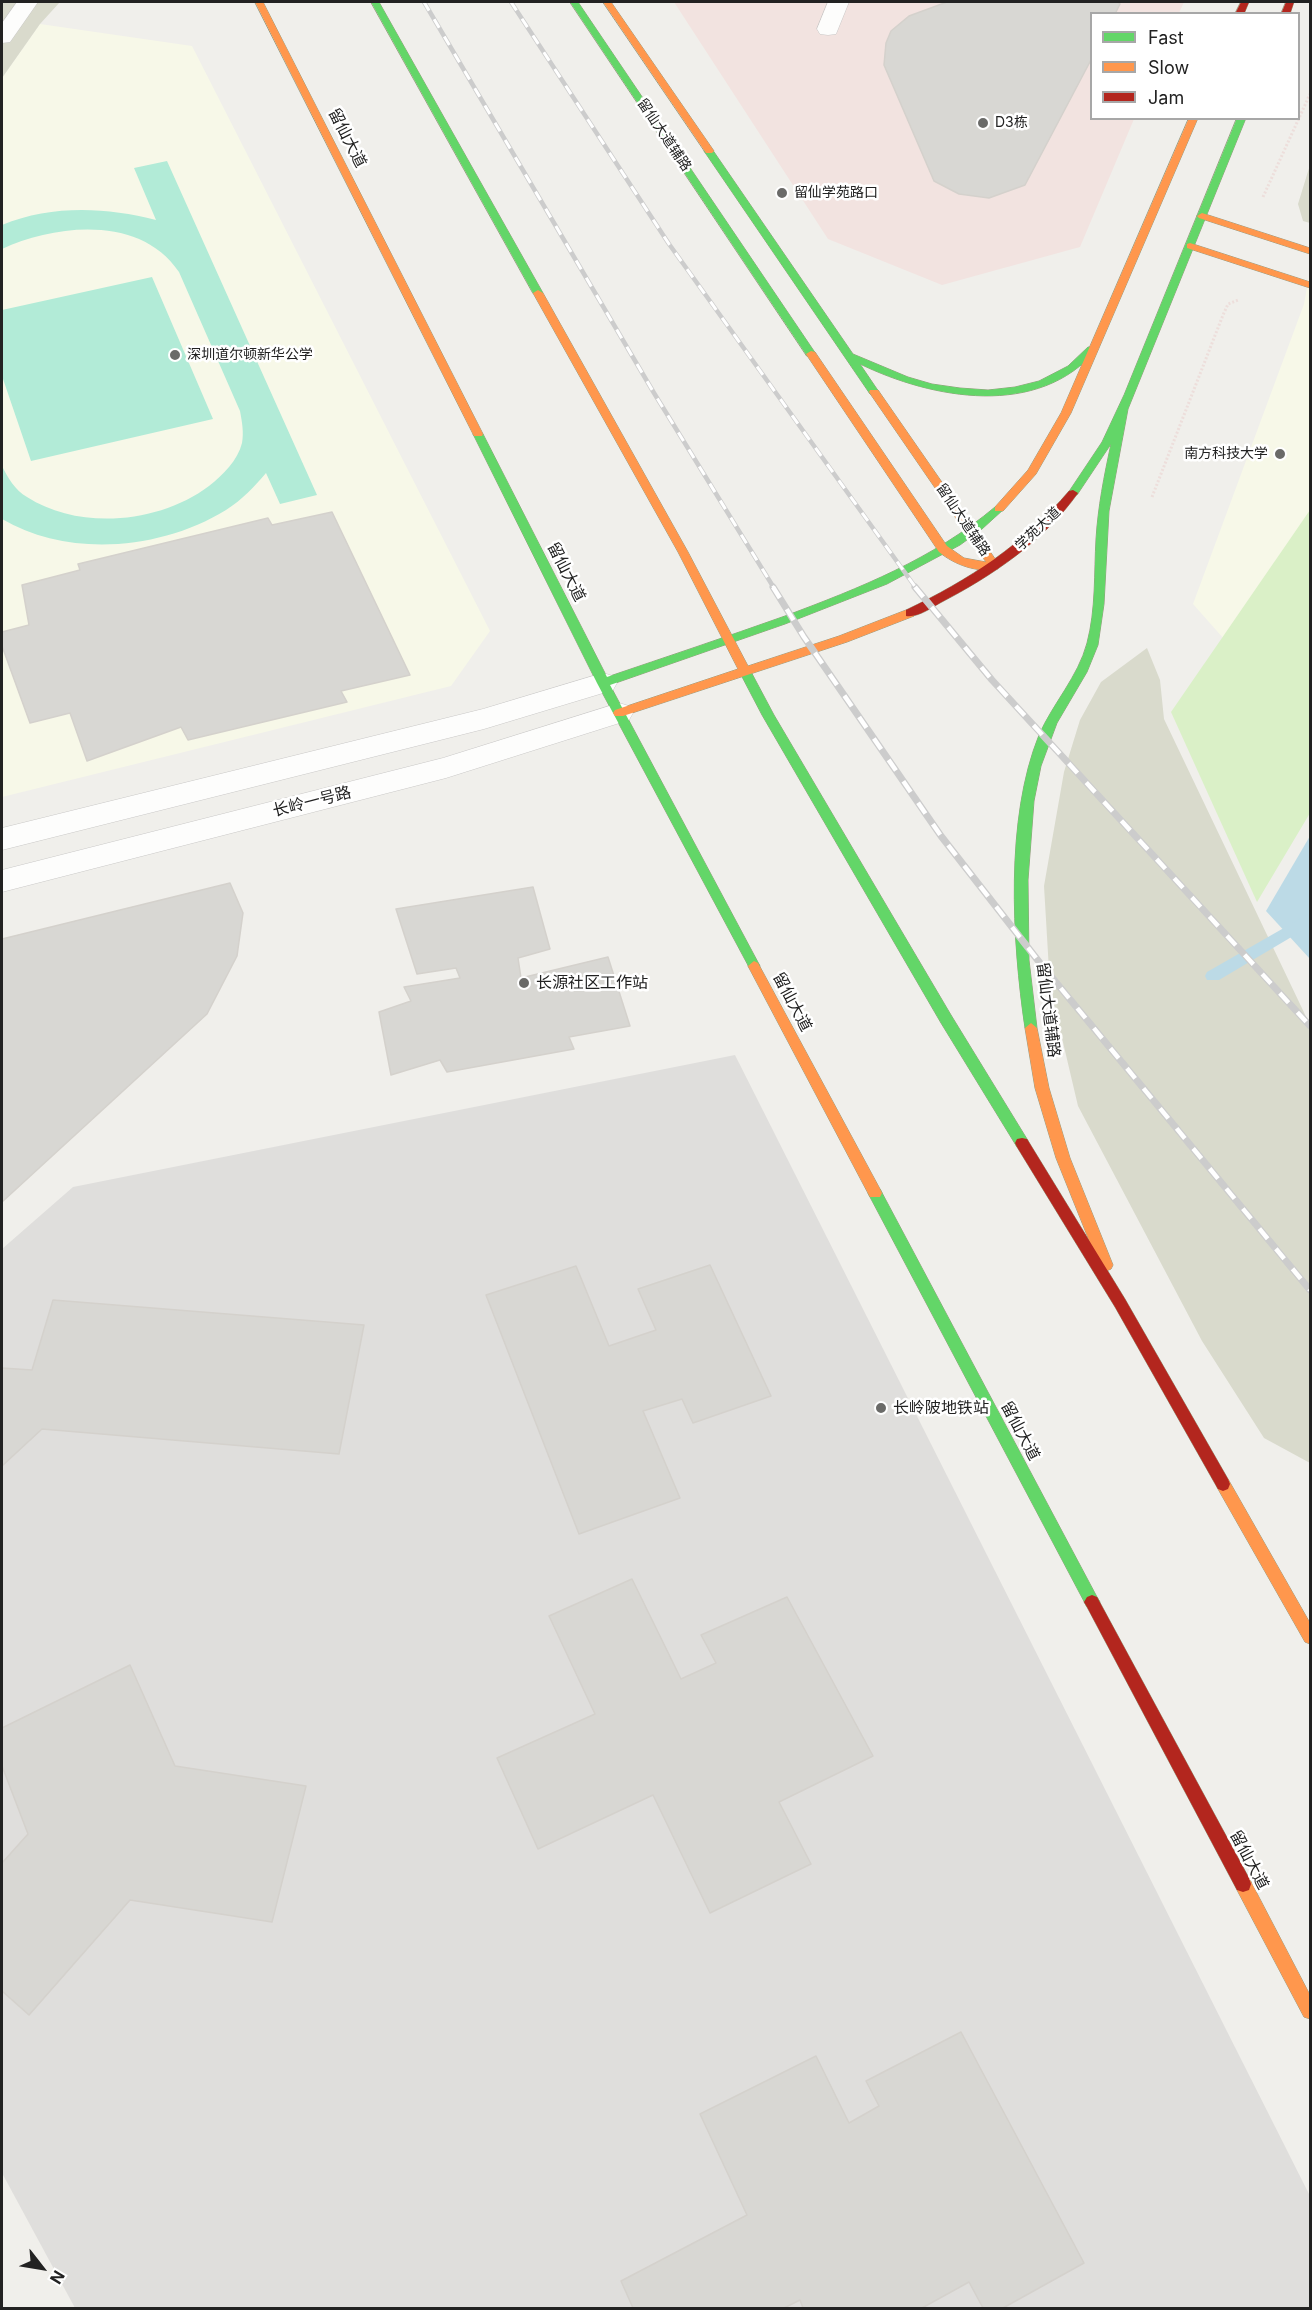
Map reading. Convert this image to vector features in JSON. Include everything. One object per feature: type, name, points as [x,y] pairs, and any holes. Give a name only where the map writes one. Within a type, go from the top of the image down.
[{"type":"main road","name":"留仙大道","points":[[259,2],[603,683],[1311,2011]]},
{"type":"main road","points":[[375,2],[683,552],[768,715],[946,1019],[1120,1303],[1311,1637]]},
{"type":"main road","name":"留仙大道辅路","points":[[574,2],[943,549],[961,563],[978,568],[994,566],[607,2]]},
{"type":"main road","points":[[603,683],[729,641],[855,593],[943,549],[1018,490],[1039,461],[1075,395],[1193,120]]},
{"type":"main road","name":"学苑大道","points":[[619,713],[746,672],[893,620],[937,600],[994,566],[1039,531],[1064,504],[1093,464],[1123,410],[1241,120]]},
{"type":"main road","points":[[1202,216],[1311,251]]},
{"type":"main road","points":[[1190,246],[1311,285]]},
{"type":"main road","points":[[851,356],[890,377],[916,384],[962,392],[997,392],[1040,384],[1061,376],[1076,365],[1096,343]]},
{"type":"main road","name":"留仙大道辅路","points":[[1120,1303],[1064,1158],[1042,1088],[1027,1007],[1022,928],[1023,844],[1033,776],[1045,736],[1075,683],[1091,649],[1096,630],[1102,524],[1123,410]]},
{"type":"street","points":[[2,37],[27,2]]},
{"type":"street","points":[[828,29],[838,2]]},
{"type":"street","points":[[2,839],[484,719],[603,683]]},
{"type":"street","name":"长岭一号路","points":[[2,881],[446,768],[619,713]]},
{"type":"path","points":[[1300,118],[1311,94]]},
{"type":"path","points":[[1262,200],[1299,120]]},
{"type":"path","points":[[1150,501],[1228,304],[1244,298]]},
{"type":"shaded area","points":[[2,2],[60,2],[40,24],[2,78]]},
{"type":"shaded area","points":[[674,2],[1184,2],[1179,12],[1090,12],[1090,120],[1134,120],[1080,247],[942,285],[828,239]]},
{"type":"shaded area","name":"深圳道尔顿新华公学","points":[[40,24],[192,46],[490,631],[451,686],[2,797],[2,78]]},
{"type":"shaded area","points":[[1310,165],[1310,223],[1303,221],[1298,204]]},
{"type":"shaded area","name":"南方科技大学","points":[[1310,271],[1310,736],[1193,604],[1304,304]]},
{"type":"shaded area","points":[[1147,648],[1160,680],[1164,719],[1310,1025],[1310,1463],[1264,1438],[1202,1341],[1078,1106],[1050,987],[1044,886],[1064,772],[1080,720],[1101,682]]},
{"type":"shaded area","points":[[735,1055],[1310,2196],[1310,2308],[75,2308],[2,2173],[2,1249],[73,1187]]},
{"type":"green space","points":[[167,161],[317,495],[280,504],[266,473],[248,493],[226,510],[173,534],[144,541],[85,544],[56,540],[28,531],[2,519],[2,466],[19,491],[48,508],[71,515],[120,518],[144,515],[189,498],[220,477],[240,449],[243,435],[240,411],[179,272],[163,254],[143,241],[121,233],[96,230],[72,230],[47,234],[2,249],[2,225],[40,214],[78,210],[98,211],[117,212],[156,220],[134,168]]},
{"type":"green space","points":[[152,277],[213,419],[31,461],[2,376],[2,310]]},
{"type":"green space","points":[[1310,510],[1310,813],[1257,902],[1171,712]]},
{"type":"water","points":[[1310,836],[1310,959],[1266,911]]},
{"type":"building","name":"D3栋","points":[[947,2],[1118,2],[1120,4],[1116,12],[1090,12],[1090,62],[1025,185],[989,198],[959,194],[934,181],[884,65],[886,43],[891,31],[909,16]]},
{"type":"building","points":[[332,512],[410,675],[341,691],[347,702],[188,740],[181,727],[87,761],[70,713],[30,723],[2,646],[2,632],[29,625],[22,585],[80,570],[78,564],[268,518],[272,525]]},
{"type":"building","points":[[230,883],[243,913],[237,956],[207,1014],[2,1202],[2,939]]},
{"type":"building","name":"长源社区工作站","points":[[533,887],[550,949],[518,958],[521,978],[608,957],[630,1026],[569,1037],[574,1049],[447,1072],[440,1060],[391,1075],[379,1012],[411,1001],[404,987],[460,978],[456,968],[417,974],[396,909]]},
{"type":"building","points":[[710,1265],[771,1396],[693,1423],[682,1399],[643,1411],[680,1498],[579,1534],[486,1295],[576,1266],[609,1346],[656,1330],[638,1289]]},
{"type":"building","points":[[53,1300],[364,1325],[339,1454],[42,1429],[2,1466],[2,1368],[32,1370]]},
{"type":"building","points":[[632,1579],[681,1679],[716,1663],[701,1635],[787,1597],[873,1756],[779,1802],[811,1864],[710,1913],[653,1795],[538,1849],[497,1758],[595,1714],[549,1616]]},
{"type":"building","points":[[130,1665],[175,1766],[306,1786],[272,1922],[130,1900],[29,2015],[2,1991],[2,1863],[28,1834],[2,1766],[2,1728]]},
{"type":"building","points":[[961,2032],[1084,2263],[1003,2308],[983,2308],[969,2282],[922,2308],[803,2308],[800,2300],[784,2308],[633,2308],[621,2281],[747,2215],[700,2114],[816,2056],[849,2123],[879,2106],[866,2081]]},
{"type":"waterway","points":[[1213,976],[1310,919]]},
{"type":"railway","points":[[424,2],[654,393],[774,588]]},
{"type":"railway","points":[[511,2],[669,244],[916,588]]},
{"type":"railway","points":[[773,587],[804,637],[941,836],[1040,963],[1310,1290]]},
{"type":"railway","points":[[915,587],[992,680],[1310,1026]]},
{"type":"traffic: fast","points":[[375,2],[538,293]]},
{"type":"traffic: fast","points":[[574,2],[811,354]]},
{"type":"traffic: fast","points":[[1073,493],[1107,442],[1129,395],[1241,120]]},
{"type":"traffic: fast","points":[[709,151],[874,392]]},
{"type":"traffic: fast","points":[[853,357],[904,379],[932,387],[960,392],[988,393],[1016,390],[1043,383],[1071,368],[1092,349]]},
{"type":"traffic: fast","points":[[1031,1028],[1026,997],[1021,921],[1028,801],[1035,766],[1045,736],[1081,672],[1093,645],[1099,604],[1103,511],[1123,410]]},
{"type":"traffic: fast","points":[[478,434],[619,713],[754,966]]},
{"type":"traffic: fast","points":[[603,683],[781,621],[883,581],[956,543],[999,509]]},
{"type":"traffic: fast","points":[[745,671],[768,715],[946,1019],[1022,1143]]},
{"type":"traffic: fast","points":[[875,1193],[1092,1602]]},
{"type":"traffic: slow","points":[[259,2],[478,434]]},
{"type":"traffic: slow","points":[[607,2],[709,151]]},
{"type":"traffic: slow","points":[[999,509],[1032,472],[1066,413],[1193,120]]},
{"type":"traffic: slow","points":[[1202,216],[1310,251]]},
{"type":"traffic: slow","points":[[1190,246],[1310,285]]},
{"type":"traffic: slow","points":[[538,293],[683,552],[745,671]]},
{"type":"traffic: slow","points":[[811,354],[943,549],[954,558],[966,563],[994,566],[874,392]]},
{"type":"traffic: slow","points":[[619,713],[843,639],[910,613]]},
{"type":"traffic: slow","points":[[754,966],[875,1193]]},
{"type":"traffic: slow","points":[[1031,1028],[1042,1088],[1063,1158],[1106,1265]]},
{"type":"traffic: slow","points":[[1223,1484],[1310,1637]]},
{"type":"traffic: slow","points":[[1243,1884],[1310,2011]]},
{"type":"traffic: jam","points":[[1240,12],[1245,2]]},
{"type":"traffic: jam","points":[[1286,12],[1290,2]]},
{"type":"traffic: jam","points":[[910,613],[956,590],[999,563],[1039,531],[1073,493]]},
{"type":"traffic: jam","points":[[1022,1143],[1120,1303],[1223,1484]]},
{"type":"traffic: jam","points":[[1092,1602],[1243,1884]]},
{"type":"place","name":"D3栋","points":[[983,123]]},
{"type":"place","name":"留仙学苑路口","points":[[782,193]]},
{"type":"place","name":"深圳道尔顿新华公学","points":[[175,355]]},
{"type":"place","name":"南方科技大学","points":[[1280,454]]},
{"type":"place","name":"长源社区工作站","points":[[524,983]]},
{"type":"place","name":"长岭陂地铁站","points":[[881,1408]]}]
